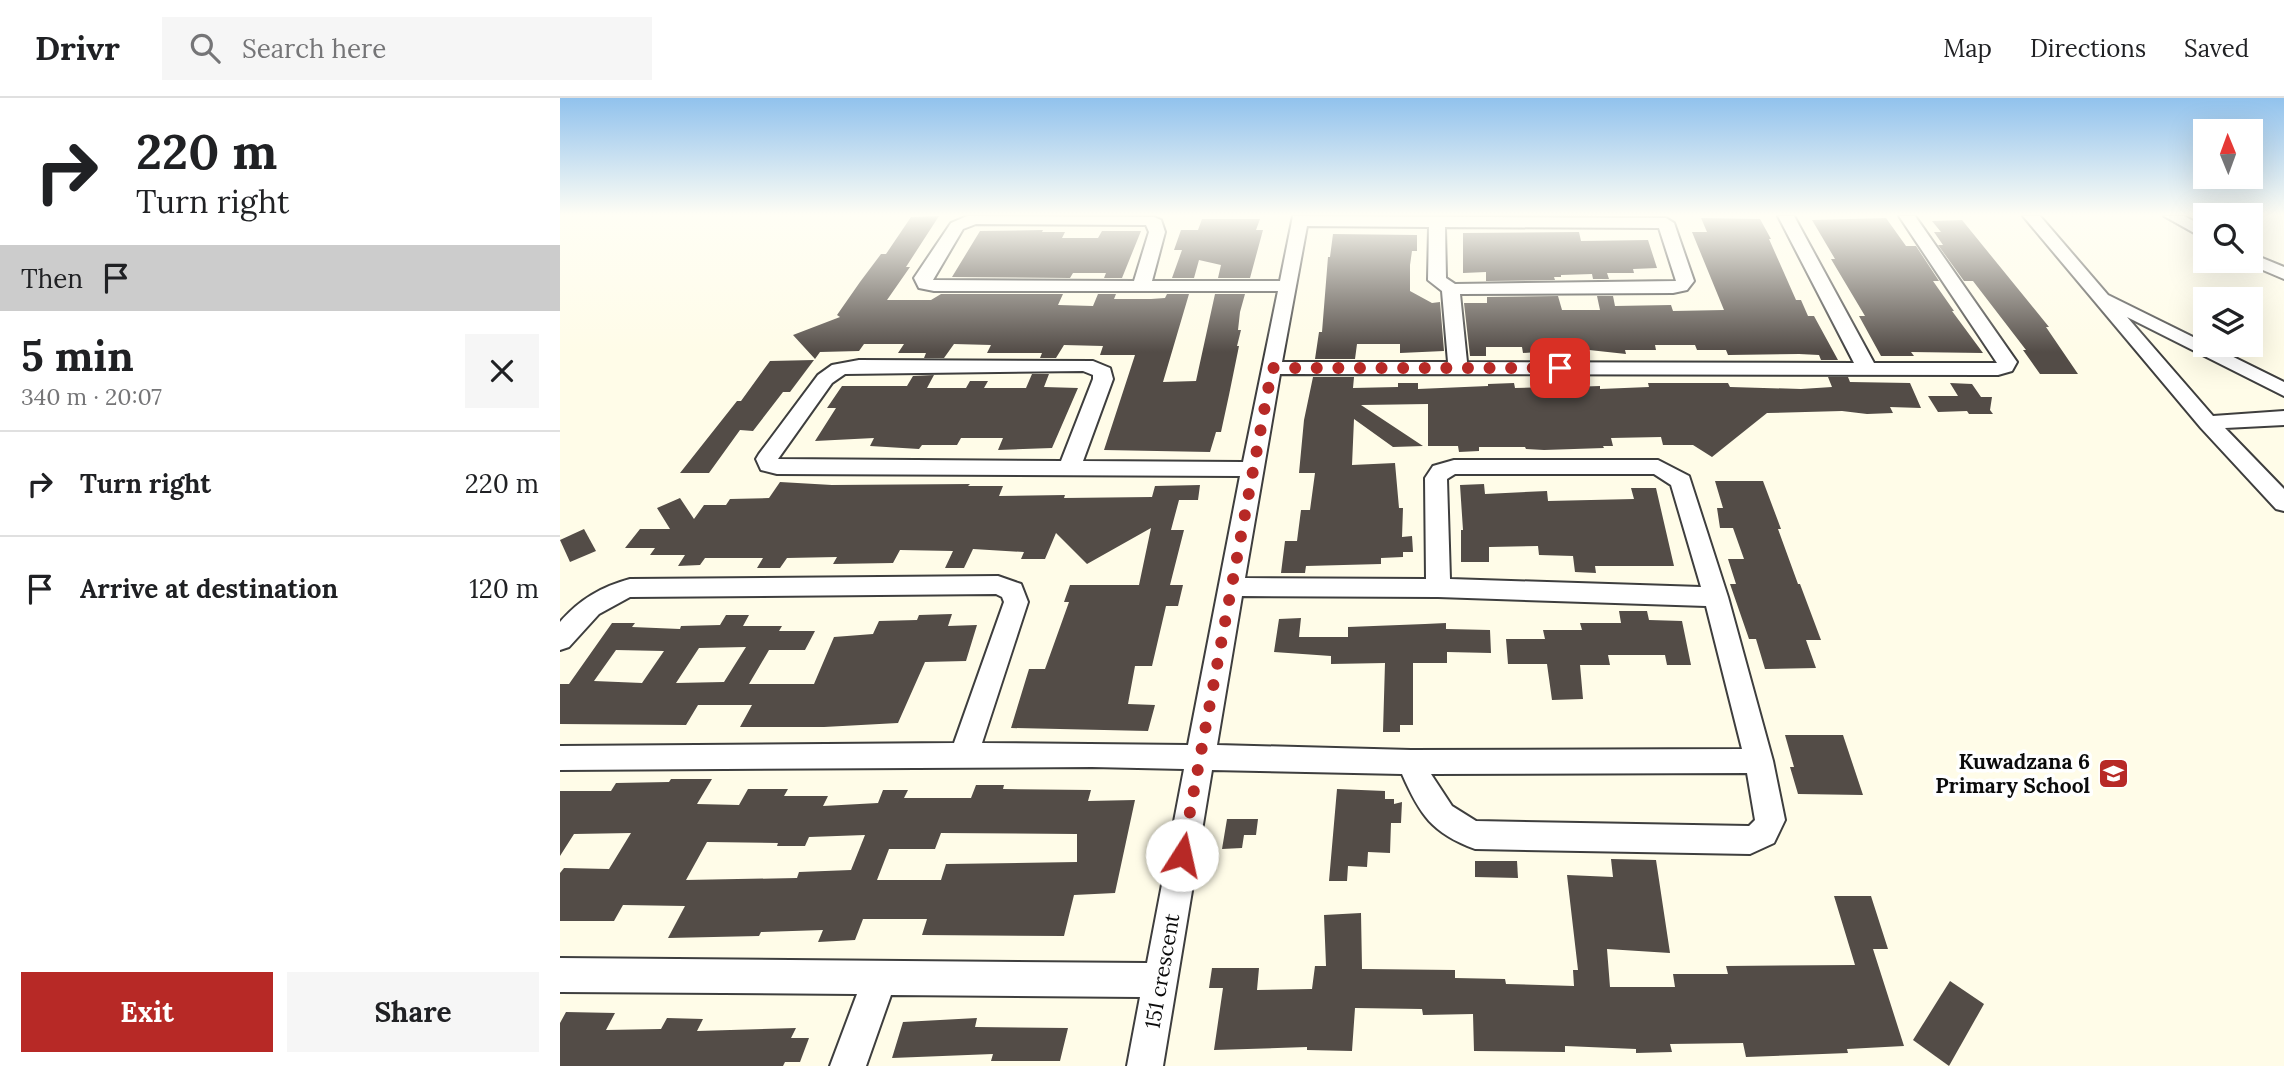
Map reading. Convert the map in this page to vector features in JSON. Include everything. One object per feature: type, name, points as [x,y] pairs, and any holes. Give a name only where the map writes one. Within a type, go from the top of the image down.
[{"type":"street","points":[[934,261],[923,278],[925,284],[934,286],[1287,286]]},
{"type":"street","points":[[1141,287],[1149,261]]},
{"type":"street","name":"151 crescent","points":[[1144,1066],[1292,261]]},
{"type":"street","points":[[1437,261],[1437,280],[1451,289],[1681,286],[1685,281],[1679,261]]},
{"type":"street","points":[[1810,261],[1867,369]]},
{"type":"street","points":[[1272,368],[2006,367],[2007,362],[1938,261]]},
{"type":"street","points":[[2069,261],[2208,423],[2284,503]]},
{"type":"street","points":[[2263,264],[2284,274]]},
{"type":"street","points":[[1451,289],[1458,368]]},
{"type":"street","points":[[2098,295],[2284,390]]},
{"type":"street","points":[[1069,468],[1103,379],[1103,372],[1086,365],[859,366],[839,369],[825,379],[767,459],[769,465],[777,467],[1252,469]]},
{"type":"street","points":[[2208,423],[2284,418]]},
{"type":"street","points":[[1412,762],[1434,807],[1451,826],[1475,835],[1750,841],[1769,828],[1759,761],[1716,597],[1681,481],[1658,467],[1454,467],[1441,471],[1436,478],[1438,589]]},
{"type":"street","points":[[560,640],[596,600],[614,591],[630,588],[998,584],[1012,591],[1016,602],[964,756]]},
{"type":"street","points":[[1232,587],[1438,589],[1716,597]]},
{"type":"street","points":[[560,758],[1200,756],[1412,762],[1759,761]]},
{"type":"street","points":[[560,975],[1160,980]]},
{"type":"street","points":[[848,1066],[881,976]]},
{"type":"building","points":[[876,261],[910,261],[906,267],[910,267],[887,300],[931,300],[941,294],[1063,294],[1058,305],[1093,306],[1098,294],[1116,294],[1114,299],[1151,299],[1165,298],[1167,294],[1189,294],[1163,382],[1196,381],[1215,294],[1245,294],[1240,312],[1239,346],[1221,432],[1216,432],[1210,452],[1104,450],[1135,355],[1100,355],[1103,346],[1064,345],[1056,358],[1040,358],[1042,353],[987,353],[991,345],[954,344],[944,358],[924,358],[926,353],[898,353],[904,344],[864,344],[859,351],[820,352],[815,359],[793,335],[840,317],[837,315]]},
{"type":"building","points":[[962,261],[1129,261],[1122,278],[1104,278],[1106,273],[1073,273],[1070,278],[952,277]]},
{"type":"building","points":[[1178,261],[1199,261],[1194,278],[1172,278]]},
{"type":"building","points":[[1204,261],[1255,261],[1250,278],[1218,278],[1221,265]]},
{"type":"building","points":[[1328,261],[1411,261],[1410,291],[1432,303],[1440,302],[1444,351],[1400,353],[1400,344],[1357,344],[1355,359],[1315,359],[1319,332],[1322,332]]},
{"type":"building","points":[[1463,261],[1655,261],[1657,268],[1633,269],[1634,273],[1607,273],[1609,279],[1593,279],[1592,274],[1561,275],[1554,277],[1555,280],[1486,281],[1486,272],[1463,273]]},
{"type":"building","points":[[1704,261],[1779,261],[1796,300],[1801,300],[1808,316],[1814,316],[1838,360],[1821,360],[1819,355],[1799,354],[1728,355],[1726,350],[1697,350],[1695,345],[1655,345],[1656,350],[1625,350],[1626,354],[1580,349],[1523,353],[1522,347],[1486,347],[1486,356],[1470,356],[1464,303],[1487,303],[1487,297],[1558,296],[1562,310],[1600,310],[1597,296],[1613,296],[1615,306],[1671,305],[1673,311],[1724,310]]},
{"type":"building","points":[[1832,261],[1926,261],[1939,281],[1933,281],[1983,353],[1911,352],[1914,356],[1881,356],[1859,316],[1865,316]]},
{"type":"building","points":[[1950,261],[1995,261],[2049,327],[2046,327],[2078,374],[2040,374],[2023,350],[2026,350],[1973,281],[1964,281]]},
{"type":"building","points":[[814,360],[790,392],[783,392],[753,431],[740,430],[709,473],[680,473],[737,401],[741,401],[770,361]]},
{"type":"building","points":[[1032,374],[1049,374],[1044,387],[1078,388],[1052,448],[998,450],[1003,438],[961,438],[957,445],[922,445],[919,449],[870,446],[874,438],[815,441],[836,408],[827,408],[842,386],[907,386],[913,376],[934,375],[927,388],[966,388],[970,381],[988,381],[984,388],[1026,388]]},
{"type":"building","points":[[1313,377],[1354,377],[1353,388],[1398,387],[1398,383],[1418,383],[1418,389],[1514,383],[1515,388],[1551,387],[1550,380],[1569,380],[1570,387],[1600,386],[1600,389],[1649,387],[1648,383],[1728,383],[1730,387],[1801,389],[1832,387],[1828,377],[1848,377],[1850,382],[1910,383],[1921,408],[1890,407],[1893,413],[1867,414],[1842,411],[1767,413],[1712,457],[1693,445],[1663,445],[1661,437],[1611,438],[1613,446],[1603,446],[1604,448],[1544,450],[1525,447],[1479,447],[1479,451],[1459,452],[1458,446],[1428,446],[1428,404],[1361,405],[1423,446],[1393,447],[1354,419],[1352,465],[1395,463],[1399,508],[1403,508],[1402,537],[1412,536],[1413,552],[1403,552],[1403,557],[1381,558],[1381,564],[1306,566],[1305,573],[1281,573],[1285,541],[1297,541],[1301,510],[1310,510],[1315,473],[1299,473],[1304,420]]},
{"type":"building","points":[[1950,383],[1972,384],[1981,397],[1992,397],[1990,410],[1993,414],[1938,412],[1928,396],[1958,396]]},
{"type":"building","points":[[1715,481],[1763,481],[1798,584],[1821,640],[1806,640],[1816,668],[1765,669],[1756,639],[1749,639],[1730,584],[1736,584],[1728,559],[1744,559],[1733,528],[1720,528],[1717,508],[1723,508]]},
{"type":"building","points":[[780,482],[832,485],[970,484],[968,486],[1003,486],[999,496],[1065,495],[1064,498],[1152,497],[1155,486],[1200,485],[1198,500],[1179,500],[1171,530],[1184,530],[1170,585],[1183,585],[1178,606],[1166,606],[1152,666],[1135,666],[1128,704],[1155,705],[1148,731],[1011,728],[1029,669],[1045,669],[1069,602],[1064,602],[1070,585],[1139,585],[1151,528],[1087,564],[1056,533],[1045,559],[1021,559],[1024,552],[973,549],[964,568],[945,568],[953,551],[900,550],[893,563],[833,564],[837,557],[787,558],[780,568],[757,568],[763,558],[705,558],[700,565],[678,566],[685,555],[650,555],[655,548],[625,548],[640,529],[670,529],[657,508],[680,498],[694,519],[704,505],[726,505],[730,499],[769,498]]},
{"type":"building","points":[[1484,484],[1485,494],[1547,491],[1548,501],[1634,499],[1631,488],[1656,488],[1674,566],[1595,566],[1596,573],[1575,572],[1573,556],[1539,555],[1538,546],[1489,547],[1489,562],[1461,562],[1463,530],[1460,485]]},
{"type":"building","points":[[584,529],[596,551],[570,562],[560,540]]},
{"type":"building","points":[[1619,611],[1647,611],[1649,620],[1682,621],[1691,665],[1667,665],[1665,655],[1608,655],[1610,665],[1580,665],[1583,699],[1552,700],[1547,664],[1508,664],[1506,639],[1545,639],[1543,630],[1582,630],[1580,623],[1621,623]]},
{"type":"building","points":[[952,614],[948,626],[977,625],[966,661],[925,662],[898,723],[824,727],[740,727],[752,705],[698,705],[686,725],[560,724],[560,684],[569,684],[612,623],[635,623],[632,627],[680,629],[681,626],[720,625],[726,615],[749,615],[743,626],[782,626],[779,631],[815,631],[805,650],[769,650],[749,684],[814,684],[834,637],[873,634],[879,621],[917,620],[919,615]],"holes":[[[746,647],[724,682],[676,683],[699,648]],[[616,650],[664,651],[642,683],[594,681]]]},
{"type":"building","points":[[1301,618],[1299,637],[1348,637],[1348,627],[1446,623],[1446,629],[1490,630],[1491,653],[1447,652],[1447,663],[1413,663],[1413,725],[1400,725],[1400,732],[1383,732],[1385,663],[1331,664],[1331,656],[1274,652],[1279,619]]},
{"type":"building","points":[[1785,735],[1843,735],[1863,795],[1798,794]]},
{"type":"building","points":[[671,779],[712,779],[697,804],[739,805],[748,789],[788,789],[784,796],[828,796],[823,806],[878,803],[883,790],[908,790],[904,798],[971,798],[976,785],[1004,785],[1003,789],[1091,790],[1088,801],[1135,800],[1115,893],[1074,895],[1064,936],[922,935],[927,919],[863,919],[855,940],[818,942],[823,930],[761,932],[759,936],[668,938],[685,906],[623,905],[614,921],[560,921],[560,873],[564,868],[609,869],[631,833],[574,834],[560,856],[560,791],[611,791],[616,783],[669,782]],"holes":[[[941,833],[1077,834],[1077,862],[946,864],[941,880],[877,880],[889,849],[935,849]],[[865,835],[851,870],[799,872],[797,878],[686,880],[707,842],[805,846],[809,837]]]},
{"type":"building","points":[[1337,789],[1385,791],[1385,799],[1394,799],[1394,804],[1402,802],[1401,823],[1391,823],[1390,853],[1368,852],[1367,867],[1348,866],[1347,881],[1329,881]]},
{"type":"building","points":[[1227,819],[1258,819],[1256,835],[1244,835],[1242,848],[1222,849]]},
{"type":"building","points":[[1611,859],[1656,860],[1670,953],[1607,949],[1610,987],[1675,987],[1673,974],[1728,974],[1726,966],[1855,965],[1834,896],[1871,896],[1888,949],[1873,949],[1904,1046],[1847,1049],[1848,1053],[1746,1057],[1743,1043],[1670,1044],[1672,1052],[1636,1053],[1636,1049],[1565,1046],[1565,1052],[1474,1051],[1473,1014],[1423,1015],[1422,1009],[1355,1008],[1352,1051],[1307,1050],[1307,1047],[1214,1050],[1223,988],[1209,988],[1212,968],[1259,968],[1257,990],[1312,989],[1315,966],[1326,966],[1324,915],[1361,913],[1362,969],[1455,970],[1455,978],[1505,979],[1506,984],[1574,986],[1573,970],[1578,970],[1567,875],[1613,877]]},
{"type":"building","points":[[1475,861],[1517,861],[1518,878],[1475,877]]},
{"type":"building","points":[[1950,981],[1984,1004],[1949,1066],[1913,1040]]},
{"type":"building","points":[[566,1012],[615,1013],[606,1030],[661,1029],[667,1018],[703,1019],[697,1031],[796,1028],[791,1038],[809,1038],[800,1062],[785,1062],[783,1066],[560,1066],[560,1023]]},
{"type":"building","points":[[977,1018],[975,1027],[1068,1028],[1060,1061],[991,1061],[993,1054],[892,1058],[903,1022]]},
{"type":"place","name":"Kuwadzana 6 Primary School","points":[[2113,773]]},
{"type":"route","points":[[1182,855],[1272,368],[1560,368]]}]
